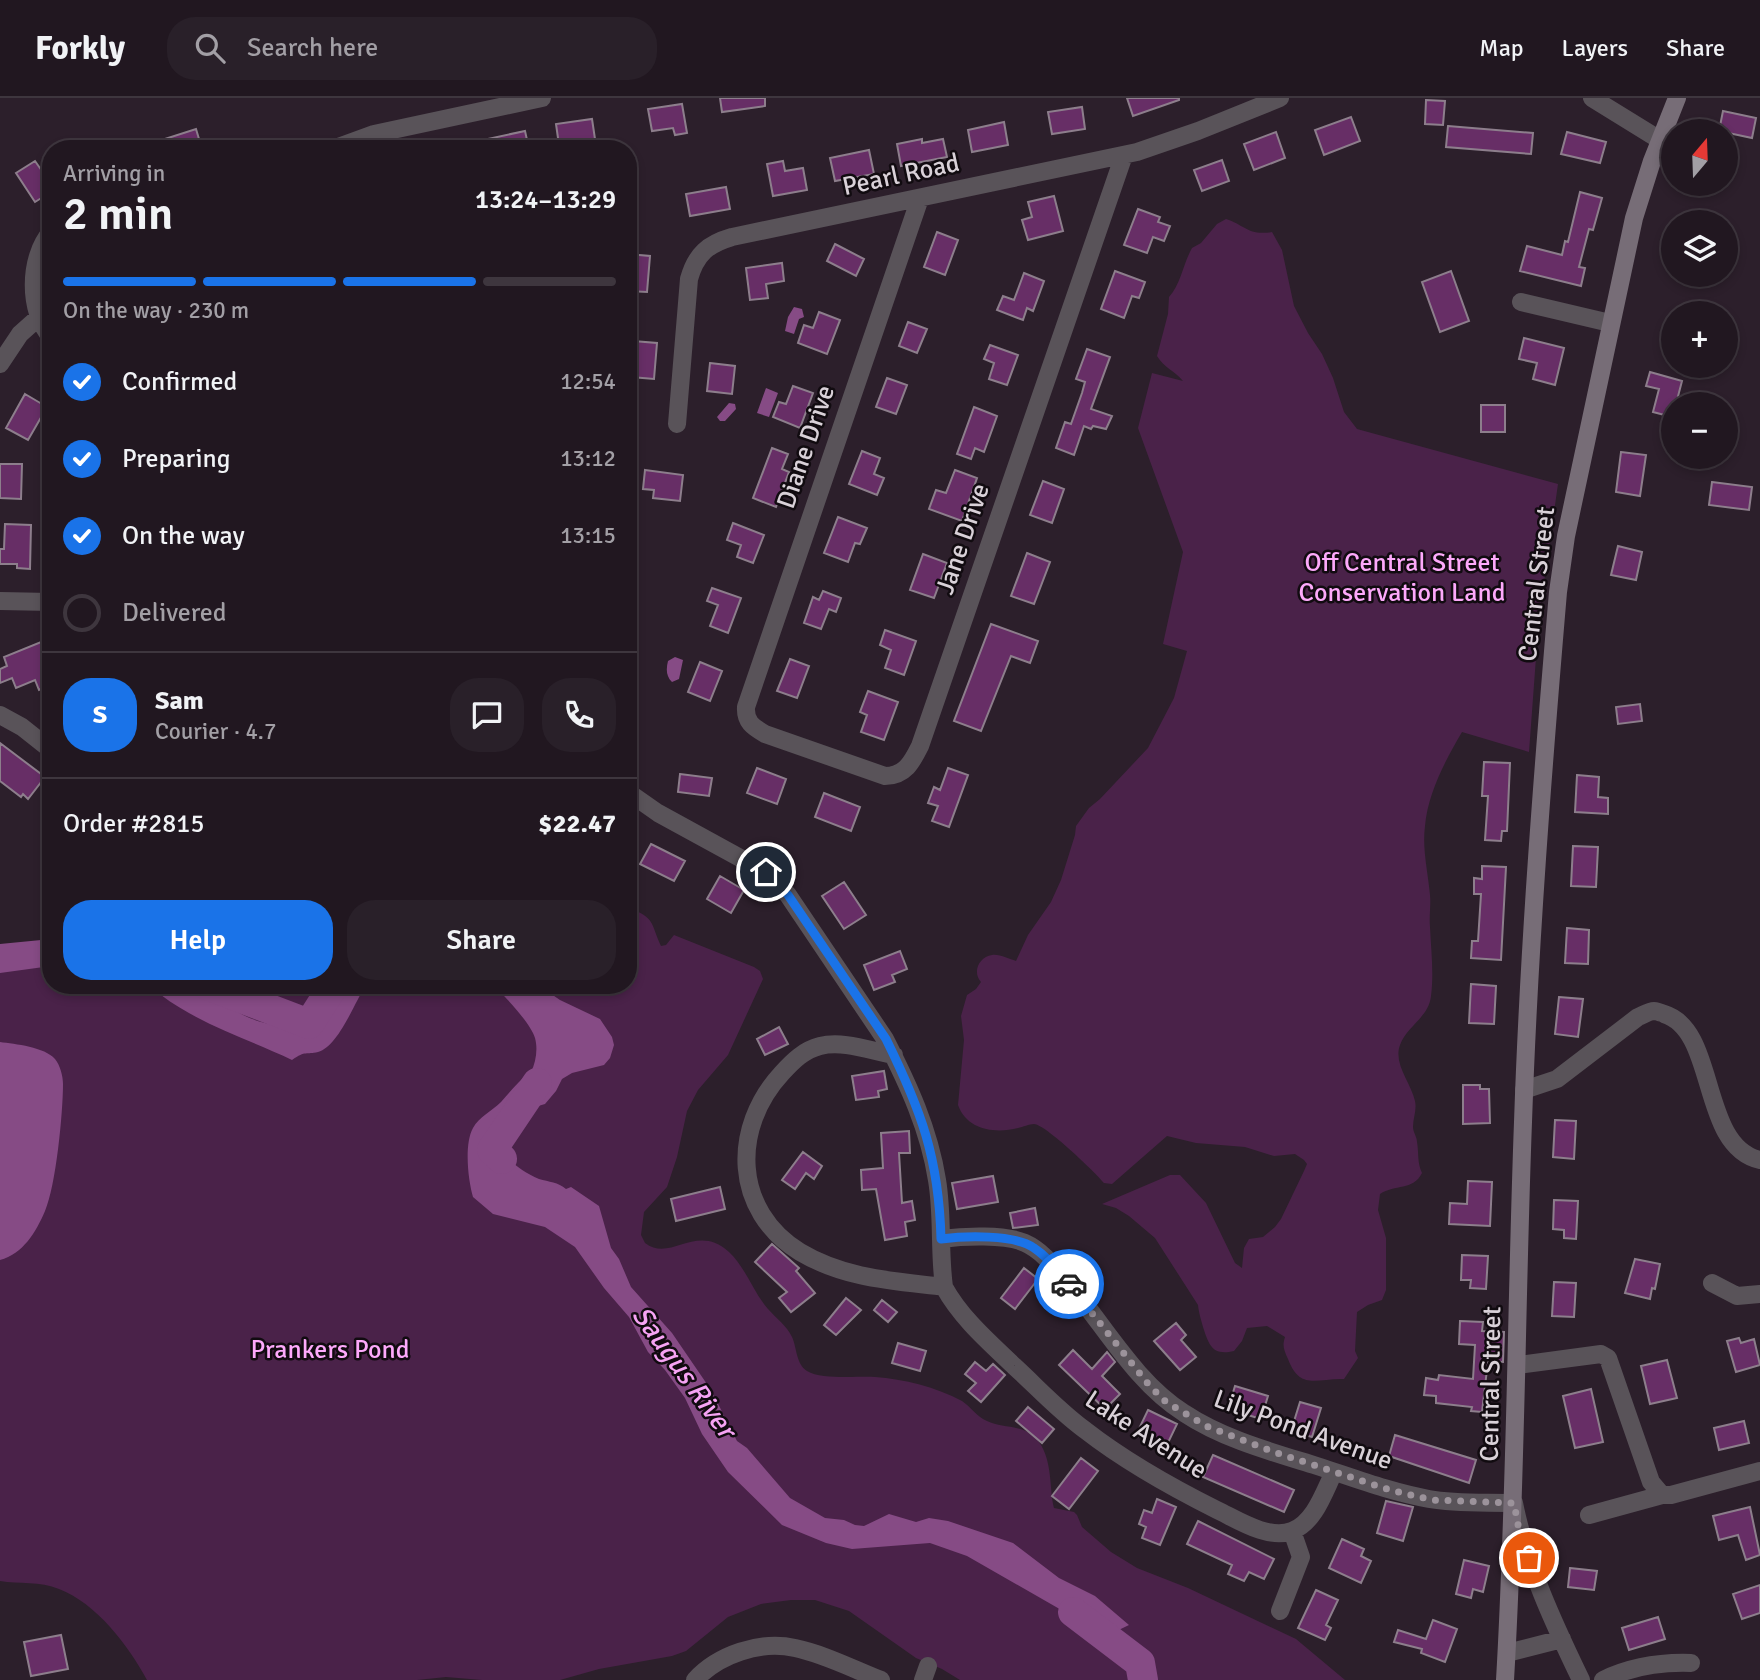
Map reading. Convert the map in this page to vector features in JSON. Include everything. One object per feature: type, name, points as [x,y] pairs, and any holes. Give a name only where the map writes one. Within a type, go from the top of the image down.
[{"type":"street","points":[[358,140],[383,131],[542,98]]},
{"type":"street","name":"Pearl Road","points":[[677,425],[689,279],[695,261],[707,246],[732,237],[1124,155],[1177,139],[1280,98]]},
{"type":"street","points":[[1592,98],[1660,140]]},
{"type":"street","name":"Central Street","points":[[1505,1680],[1514,1503],[1524,1090],[1558,592],[1566,536],[1634,218],[1676,98]]},
{"type":"street","name":"Jane Drive","points":[[746,714],[751,725],[765,734],[878,775],[893,776],[902,773],[910,765],[920,746],[1124,155]]},
{"type":"street","name":"Diane Drive","points":[[746,714],[754,679],[920,198]]},
{"type":"street","points":[[42,248],[36,268],[35,301],[42,322]]},
{"type":"street","points":[[1521,302],[1610,323]]},
{"type":"street","points":[[0,364],[20,334],[39,317]]},
{"type":"street","points":[[0,601],[42,602]]},
{"type":"street","points":[[0,715],[22,727],[42,743]]},
{"type":"street","points":[[637,798],[658,813],[756,864],[775,881],[886,1039],[894,1055],[911,1092],[931,1149],[937,1180],[944,1287],[871,1279],[820,1263],[797,1251],[767,1222],[756,1206],[749,1186],[746,1138],[752,1119],[761,1100],[805,1051],[833,1044],[894,1055]]},
{"type":"street","points":[[1524,1090],[1557,1079],[1639,1017],[1654,1010],[1675,1017],[1689,1032],[1720,1118],[1730,1138],[1752,1158],[1760,1160]]},
{"type":"street","name":"Lily Pond Avenue","points":[[941,1239],[990,1238],[1022,1241],[1034,1247],[1053,1266],[1166,1402],[1214,1430],[1390,1490],[1432,1500],[1514,1503]]},
{"type":"street","points":[[1712,1283],[1737,1296],[1760,1294]]},
{"type":"street","name":"Lake Avenue","points":[[944,1287],[956,1308],[1045,1397],[1086,1431],[1154,1476],[1236,1519],[1269,1532],[1292,1531]]},
{"type":"street","points":[[1518,1365],[1601,1354],[1608,1358],[1651,1482],[1662,1494]]},
{"type":"street","points":[[1589,1516],[1662,1494],[1671,1495],[1760,1471]]},
{"type":"street","points":[[1280,1611],[1301,1557],[1292,1531],[1314,1513],[1334,1472]]},
{"type":"street","points":[[1514,1503],[1519,1530],[1581,1680]]},
{"type":"street","points":[[1507,1653],[1562,1639]]},
{"type":"street","points":[[695,1680],[719,1660],[735,1653],[782,1647],[812,1653],[881,1680]]},
{"type":"street","points":[[1603,1680],[1664,1662],[1691,1663]]},
{"type":"green space","name":"Off Central Street Conservation Land","points":[[1226,219],[1252,231],[1272,232],[1282,250],[1294,306],[1322,354],[1344,412],[1357,429],[1558,484],[1539,617],[1529,752],[1462,732],[1430,801],[1424,843],[1430,899],[1431,996],[1426,1010],[1403,1038],[1398,1052],[1415,1101],[1413,1129],[1422,1173],[1409,1185],[1380,1194],[1378,1210],[1386,1238],[1386,1290],[1382,1300],[1357,1312],[1355,1351],[1358,1358],[1344,1379],[1310,1381],[1298,1375],[1285,1350],[1285,1337],[1267,1326],[1247,1328],[1234,1351],[1221,1352],[1212,1348],[1198,1305],[1155,1238],[1129,1216],[1102,1204],[1170,1175],[1180,1175],[1206,1203],[1235,1263],[1242,1268],[1244,1248],[1249,1239],[1263,1237],[1281,1219],[1307,1164],[1304,1160],[1295,1154],[1274,1156],[1245,1147],[1196,1143],[1167,1136],[1112,1184],[1104,1183],[1040,1126],[1032,1124],[1009,1130],[983,1128],[968,1120],[958,1105],[964,1040],[961,1016],[967,995],[981,982],[977,974],[980,962],[992,955],[1016,961],[1028,935],[1051,902],[1061,880],[1076,826],[1089,808],[1148,748],[1174,698],[1187,651],[1163,644],[1183,552],[1138,428],[1152,373],[1183,381],[1157,356],[1168,314],[1169,297],[1192,248]]},
{"type":"green space","name":"Prankers Pond","points":[[637,912],[648,918],[661,946],[666,945],[674,935],[754,967],[760,971],[763,979],[728,1055],[698,1090],[687,1111],[667,1187],[644,1212],[641,1235],[645,1243],[664,1249],[706,1241],[729,1252],[768,1309],[790,1333],[803,1368],[813,1374],[875,1377],[920,1385],[962,1401],[987,1421],[1028,1432],[1039,1442],[1047,1458],[1054,1508],[1074,1512],[1082,1527],[1111,1552],[1137,1568],[1188,1588],[1296,1639],[1345,1680],[960,1680],[916,1658],[849,1611],[815,1600],[791,1600],[761,1604],[728,1617],[686,1651],[672,1656],[599,1669],[560,1680],[446,1677],[417,1680],[147,1680],[121,1640],[86,1604],[52,1586],[0,1581],[0,951],[42,947],[42,994],[213,994],[220,998],[230,994],[637,994]]},
{"type":"water","points":[[794,307],[802,309],[804,317],[799,319],[794,334],[785,331],[788,317]]},
{"type":"water","points":[[766,388],[778,393],[769,417],[757,413]]},
{"type":"water","points":[[729,403],[735,404],[736,409],[725,421],[720,421],[717,417]]},
{"type":"water","points":[[675,657],[683,660],[679,679],[672,682],[667,667],[668,661]]},
{"type":"water","points":[[42,940],[42,967],[0,973],[0,944]]},
{"type":"water","points":[[158,994],[216,994],[247,1017],[271,1024],[299,1026],[322,1020],[329,1012],[333,994],[361,994],[340,1032],[326,1048],[292,1060],[176,1006]]},
{"type":"water","points":[[502,994],[551,994],[600,1019],[614,1045],[610,1058],[604,1065],[572,1073],[562,1079],[545,1104],[518,1112],[507,1129],[506,1156],[539,1179],[566,1189],[571,1187],[599,1206],[611,1248],[631,1287],[672,1333],[711,1390],[737,1441],[747,1448],[790,1498],[825,1518],[844,1520],[855,1525],[864,1526],[889,1514],[916,1522],[929,1518],[948,1521],[1013,1543],[1059,1578],[1095,1596],[1129,1625],[1094,1642],[1084,1623],[967,1556],[930,1543],[852,1549],[826,1543],[782,1525],[728,1472],[702,1434],[685,1398],[648,1352],[629,1317],[575,1247],[545,1227],[493,1214],[473,1197],[468,1172],[468,1143],[473,1128],[531,1072],[536,1055],[535,1038]]},
{"type":"water","points":[[0,1042],[29,1047],[50,1055],[60,1067],[63,1084],[56,1167],[49,1200],[28,1241],[15,1253],[0,1260]]},
{"type":"building","points":[[720,98],[765,98],[765,106],[722,112]]},
{"type":"building","points":[[1127,98],[1179,98],[1179,100],[1133,116]]},
{"type":"building","points":[[1426,100],[1445,101],[1443,125],[1425,124]]},
{"type":"building","points":[[682,104],[687,133],[675,135],[673,128],[652,131],[648,109]]},
{"type":"building","points":[[1082,107],[1085,129],[1052,134],[1048,112]]},
{"type":"building","points":[[1723,111],[1756,118],[1752,138],[1738,135],[1738,119],[1721,119]]},
{"type":"building","points":[[1351,117],[1360,141],[1324,155],[1315,130]]},
{"type":"building","points":[[592,119],[595,139],[558,140],[556,124]]},
{"type":"building","points":[[1004,122],[1008,145],[972,152],[968,130]]},
{"type":"building","points":[[1448,126],[1533,133],[1531,154],[1446,147]]},
{"type":"building","points":[[196,129],[199,140],[162,140]]},
{"type":"building","points":[[525,131],[527,140],[483,140]]},
{"type":"building","points":[[1276,132],[1285,158],[1254,170],[1244,144]]},
{"type":"building","points":[[1567,132],[1606,142],[1600,163],[1561,154]]},
{"type":"building","points":[[922,139],[922,143],[943,139],[947,157],[901,166],[897,144]]},
{"type":"building","points":[[869,150],[874,174],[835,181],[830,158]]},
{"type":"building","points":[[1222,160],[1229,181],[1202,191],[1194,170]]},
{"type":"building","points":[[35,161],[42,171],[42,198],[35,202],[16,173]]},
{"type":"building","points":[[783,161],[785,171],[803,168],[807,190],[773,196],[767,164]]},
{"type":"building","points":[[726,187],[730,209],[690,216],[686,194]]},
{"type":"building","points":[[1580,192],[1602,198],[1593,230],[1589,229],[1579,267],[1585,268],[1581,286],[1520,271],[1527,246],[1562,255],[1565,241],[1568,242]]},
{"type":"building","points":[[1054,196],[1063,231],[1028,240],[1022,220],[1032,217],[1028,202]]},
{"type":"building","points":[[1138,209],[1160,217],[1158,222],[1170,226],[1164,241],[1153,237],[1147,253],[1124,245]]},
{"type":"building","points":[[937,232],[958,240],[945,275],[924,267]]},
{"type":"building","points":[[835,244],[864,259],[856,276],[827,261]]},
{"type":"building","points":[[637,255],[650,256],[647,292],[637,291]]},
{"type":"building","points":[[782,263],[784,281],[766,284],[768,298],[750,300],[746,268]]},
{"type":"building","points":[[1115,271],[1145,282],[1139,298],[1132,296],[1124,318],[1101,309]]},
{"type":"building","points":[[1451,271],[1469,321],[1440,332],[1422,282]]},
{"type":"building","points":[[1024,273],[1044,281],[1033,311],[1027,308],[1023,320],[997,310],[1003,296],[1014,300]]},
{"type":"building","points":[[819,312],[840,320],[827,354],[798,343],[804,325],[813,328]]},
{"type":"building","points":[[908,322],[927,329],[917,353],[899,346]]},
{"type":"building","points":[[1524,338],[1564,348],[1555,385],[1533,379],[1537,363],[1519,359]]},
{"type":"building","points":[[637,341],[657,343],[654,379],[637,378]]},
{"type":"building","points":[[990,345],[1018,355],[1007,385],[989,379],[994,363],[984,359]]},
{"type":"building","points":[[1087,349],[1110,357],[1091,409],[1112,416],[1106,429],[1084,426],[1074,455],[1056,448],[1065,422],[1071,424],[1082,393],[1085,382],[1076,379]]},
{"type":"building","points":[[710,363],[735,366],[732,394],[707,391]]},
{"type":"building","points":[[1650,372],[1661,375],[1661,378],[1682,381],[1679,392],[1661,392],[1661,414],[1653,412],[1659,389],[1646,386]]},
{"type":"building","points":[[887,378],[907,385],[896,414],[876,407]]},
{"type":"building","points":[[793,386],[813,393],[800,428],[773,417],[779,402],[786,404]]},
{"type":"building","points":[[25,394],[42,404],[42,416],[28,440],[6,428]]},
{"type":"building","points":[[1481,405],[1505,405],[1505,432],[1481,432]]},
{"type":"building","points":[[974,407],[997,416],[984,452],[975,448],[971,459],[957,454]]},
{"type":"building","points":[[772,448],[788,454],[782,469],[789,472],[776,507],[753,498]]},
{"type":"building","points":[[862,451],[880,458],[874,474],[884,478],[877,495],[849,484]]},
{"type":"building","points":[[1621,452],[1646,455],[1640,496],[1616,492]]},
{"type":"building","points":[[0,464],[22,464],[21,499],[0,498]]},
{"type":"building","points":[[645,470],[683,475],[680,501],[653,498],[654,490],[643,489]]},
{"type":"building","points":[[955,470],[977,478],[962,521],[929,509],[936,490],[946,493]]},
{"type":"building","points":[[1043,481],[1064,489],[1052,523],[1030,515]]},
{"type":"building","points":[[1712,482],[1752,487],[1749,510],[1709,505]]},
{"type":"building","points":[[838,517],[867,528],[860,544],[855,543],[848,562],[824,553]]},
{"type":"building","points":[[733,523],[764,535],[753,563],[737,557],[741,545],[727,540]]},
{"type":"building","points":[[5,524],[31,525],[30,569],[17,568],[17,564],[0,564],[0,549],[4,549]]},
{"type":"building","points":[[1618,546],[1642,552],[1636,580],[1611,575]]},
{"type":"building","points":[[1027,553],[1050,562],[1034,604],[1011,596]]},
{"type":"building","points":[[923,554],[947,563],[934,598],[910,590]]},
{"type":"building","points":[[712,588],[741,598],[728,633],[710,626],[718,605],[707,601]]},
{"type":"building","points":[[823,591],[841,598],[836,612],[829,609],[821,629],[804,623],[813,597],[819,600]]},
{"type":"building","points":[[991,624],[1038,641],[1030,663],[1011,656],[981,731],[954,721]]},
{"type":"building","points":[[885,630],[916,641],[904,675],[885,668],[891,650],[880,645]]},
{"type":"building","points":[[42,642],[42,689],[39,690],[35,680],[16,688],[12,678],[0,683],[0,669],[7,666],[4,657]]},
{"type":"building","points":[[790,659],[809,666],[797,698],[777,691]]},
{"type":"building","points":[[700,662],[722,671],[710,701],[688,692]]},
{"type":"building","points":[[868,691],[898,702],[884,740],[861,732],[867,715],[860,712]]},
{"type":"building","points":[[1640,704],[1642,721],[1618,724],[1616,707]]},
{"type":"building","points":[[0,743],[42,775],[42,781],[28,799],[23,794],[21,797],[0,781]]},
{"type":"building","points":[[1484,762],[1510,763],[1507,831],[1502,831],[1501,841],[1485,840],[1488,796],[1482,796]]},
{"type":"building","points":[[757,768],[786,779],[777,804],[747,793]]},
{"type":"building","points":[[948,768],[968,775],[949,827],[932,821],[938,806],[928,803],[934,787],[940,790]]},
{"type":"building","points":[[680,774],[712,778],[709,796],[678,792]]},
{"type":"building","points":[[1577,775],[1599,777],[1598,797],[1608,798],[1608,814],[1575,812]]},
{"type":"building","points":[[824,793],[860,807],[851,831],[815,817]]},
{"type":"building","points":[[651,844],[685,861],[674,881],[640,864]]},
{"type":"building","points":[[1573,846],[1598,847],[1596,887],[1571,886]]},
{"type":"building","points":[[1482,866],[1506,867],[1501,960],[1471,958],[1472,941],[1478,941],[1481,894],[1474,894],[1474,878],[1482,879]]},
{"type":"building","points":[[720,876],[744,890],[731,913],[707,899]]},
{"type":"building","points":[[844,882],[866,915],[844,929],[822,896]]},
{"type":"building","points":[[1567,928],[1589,930],[1588,964],[1565,963]]},
{"type":"building","points":[[900,951],[907,969],[892,975],[895,982],[874,990],[864,965]]},
{"type":"building","points":[[1471,984],[1496,986],[1494,1024],[1469,1023]]},
{"type":"building","points":[[1559,997],[1583,999],[1578,1037],[1555,1034]]},
{"type":"building","points":[[779,1027],[788,1044],[765,1055],[757,1039]]},
{"type":"building","points":[[884,1071],[887,1089],[878,1091],[879,1097],[856,1100],[852,1076]]},
{"type":"building","points":[[1463,1085],[1480,1085],[1480,1089],[1489,1089],[1490,1123],[1463,1124]]},
{"type":"building","points":[[1555,1120],[1576,1121],[1574,1159],[1553,1157]]},
{"type":"building","points":[[909,1131],[910,1153],[899,1153],[902,1203],[912,1201],[915,1220],[905,1222],[907,1236],[885,1240],[876,1189],[862,1190],[861,1170],[883,1168],[881,1133]]},
{"type":"building","points":[[803,1152],[822,1166],[814,1179],[806,1173],[795,1189],[782,1180]]},
{"type":"building","points":[[993,1176],[998,1202],[957,1209],[952,1183]]},
{"type":"building","points":[[1468,1181],[1492,1182],[1490,1226],[1449,1224],[1450,1203],[1467,1204]]},
{"type":"building","points":[[720,1187],[725,1209],[676,1221],[671,1199]]},
{"type":"building","points":[[1554,1200],[1578,1201],[1576,1239],[1564,1238],[1564,1230],[1553,1229]]},
{"type":"building","points":[[1035,1208],[1038,1225],[1013,1228],[1010,1213]]},
{"type":"building","points":[[772,1244],[799,1268],[796,1271],[815,1293],[791,1312],[779,1298],[787,1292],[755,1262]]},
{"type":"building","points":[[1462,1255],[1488,1256],[1486,1289],[1470,1288],[1471,1280],[1461,1280]]},
{"type":"building","points":[[1635,1259],[1660,1264],[1650,1299],[1625,1293]]},
{"type":"building","points":[[1024,1268],[1038,1279],[1015,1309],[1001,1298]]},
{"type":"building","points":[[1554,1282],[1576,1283],[1574,1317],[1552,1316]]},
{"type":"building","points":[[846,1298],[861,1310],[836,1335],[824,1325]]},
{"type":"building","points":[[882,1300],[897,1312],[888,1322],[874,1310]]},
{"type":"building","points":[[1460,1321],[1483,1322],[1482,1331],[1504,1332],[1503,1362],[1488,1361],[1482,1412],[1471,1411],[1472,1407],[1436,1403],[1436,1396],[1424,1395],[1426,1378],[1438,1380],[1439,1375],[1473,1379],[1475,1345],[1459,1344]]},
{"type":"building","points":[[1176,1323],[1186,1335],[1181,1340],[1196,1357],[1180,1370],[1154,1341]]},
{"type":"building","points":[[1739,1338],[1741,1343],[1754,1339],[1760,1365],[1736,1372],[1727,1341]]},
{"type":"building","points":[[898,1343],[926,1351],[920,1371],[892,1363]]},
{"type":"building","points":[[1073,1350],[1092,1369],[1107,1352],[1115,1362],[1102,1376],[1120,1394],[1105,1409],[1059,1365]]},
{"type":"building","points":[[1667,1360],[1677,1398],[1650,1404],[1641,1366]]},
{"type":"building","points":[[975,1362],[986,1371],[993,1364],[1005,1375],[981,1402],[968,1391],[976,1383],[965,1374]]},
{"type":"building","points":[[1235,1386],[1268,1396],[1261,1419],[1228,1409]]},
{"type":"building","points":[[1591,1389],[1603,1442],[1575,1448],[1563,1396]]},
{"type":"building","points":[[1300,1402],[1321,1408],[1312,1437],[1291,1431]]},
{"type":"building","points":[[1028,1407],[1054,1429],[1042,1443],[1016,1421]]},
{"type":"building","points":[[1148,1410],[1177,1424],[1165,1449],[1136,1435]]},
{"type":"building","points":[[1744,1421],[1749,1443],[1719,1450],[1714,1428]]},
{"type":"building","points":[[1395,1435],[1476,1460],[1469,1483],[1389,1456]]},
{"type":"building","points":[[1213,1455],[1294,1490],[1284,1512],[1203,1477]]},
{"type":"building","points":[[1081,1458],[1098,1471],[1069,1509],[1052,1496]]},
{"type":"building","points":[[1157,1499],[1176,1507],[1160,1545],[1142,1538],[1146,1527],[1139,1524],[1144,1510],[1152,1513]]},
{"type":"building","points":[[1386,1501],[1413,1507],[1403,1541],[1377,1533]]},
{"type":"building","points":[[1750,1507],[1760,1555],[1746,1560],[1738,1535],[1719,1540],[1713,1516]]},
{"type":"building","points":[[1198,1521],[1274,1559],[1264,1579],[1249,1572],[1244,1581],[1228,1574],[1232,1565],[1187,1544]]},
{"type":"building","points":[[1342,1539],[1364,1549],[1361,1556],[1371,1561],[1361,1583],[1329,1568]]},
{"type":"building","points":[[1464,1560],[1489,1566],[1483,1592],[1473,1589],[1471,1598],[1456,1594]]},
{"type":"building","points":[[1570,1568],[1597,1571],[1594,1590],[1568,1587]]},
{"type":"building","points":[[1760,1585],[1760,1613],[1742,1619],[1733,1594]]},
{"type":"building","points":[[1316,1590],[1338,1600],[1326,1625],[1331,1628],[1325,1640],[1298,1628]]},
{"type":"building","points":[[1658,1617],[1665,1639],[1629,1650],[1622,1628]]},
{"type":"building","points":[[1433,1620],[1457,1629],[1445,1662],[1421,1653],[1422,1649],[1394,1642],[1398,1630],[1426,1639]]},
{"type":"building","points":[[61,1635],[68,1669],[31,1676],[24,1642]]},
{"type":"waterway","name":"Saugus River","points":[[231,994],[309,1024],[328,994]]},
{"type":"waterway","name":"Saugus River","points":[[502,1159],[492,1150],[537,1083]]},
{"type":"waterway","name":"Saugus River","points":[[1073,1612],[1140,1663],[1143,1680]]},
{"type":"way so far","points":[[1069,1284],[1149,1385],[1166,1402],[1186,1415],[1232,1437],[1390,1490],[1432,1500],[1514,1503],[1519,1530],[1529,1558]]},
{"type":"route","points":[[766,872],[788,895],[886,1039],[897,1061],[931,1149],[937,1180],[941,1239],[990,1238],[1022,1241],[1034,1247],[1069,1284]]}]
